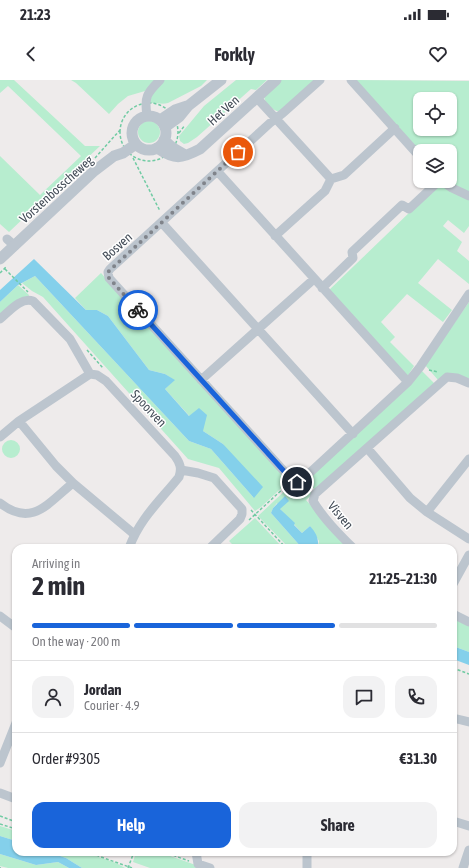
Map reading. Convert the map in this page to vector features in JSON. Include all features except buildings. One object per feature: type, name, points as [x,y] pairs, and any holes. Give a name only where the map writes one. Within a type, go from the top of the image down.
[{"type":"street","points":[[147,115],[145,103],[146,96],[160,80]]},
{"type":"street","points":[[163,123],[179,117],[188,106],[222,80]]},
{"type":"street","name":"Het Ven","points":[[160,144],[167,155],[174,157],[185,155],[200,149],[276,80]]},
{"type":"street","name":"Bosven","points":[[294,481],[109,278],[108,272],[320,80]]},
{"type":"street","points":[[351,80],[413,149]]},
{"type":"street","points":[[257,98],[331,179]]},
{"type":"street","points":[[147,115],[152,116],[163,123],[166,132],[160,144],[147,150],[142,148],[134,141],[132,130],[133,125],[137,120],[147,115]]},
{"type":"street","points":[[275,236],[325,191],[331,179],[344,175],[395,128]]},
{"type":"street","name":"Vorstenbosscheweg","points":[[2,264],[11,242],[114,156],[119,148],[134,141]]},
{"type":"street","points":[[218,172],[408,382]]},
{"type":"street","points":[[322,288],[353,258],[352,252],[402,205],[409,209],[432,188]]},
{"type":"street","points":[[452,188],[469,196]]},
{"type":"street","points":[[163,222],[353,434]]},
{"type":"street","points":[[201,380],[314,279]]},
{"type":"street","points":[[294,481],[303,479],[408,382],[420,367],[469,294]]},
{"type":"street","points":[[0,319],[20,302],[24,300],[32,301],[70,339],[90,374],[20,421],[0,437]]},
{"type":"street","name":"Spoorven","points":[[90,374],[97,375],[106,381],[175,456],[180,464],[181,470]]},
{"type":"street","points":[[447,377],[457,378],[469,383]]},
{"type":"street","name":"Visven","points":[[349,544],[316,507],[313,501],[315,494],[447,377]]},
{"type":"street","points":[[20,421],[56,466],[73,483],[134,534]]},
{"type":"street","points":[[366,448],[410,498],[427,512],[469,539]]},
{"type":"street","points":[[427,512],[469,459]]},
{"type":"street","points":[[130,544],[134,534],[148,513],[179,477],[181,470],[211,476],[242,509],[240,519],[214,544]]},
{"type":"street","points":[[0,503],[10,511],[22,515],[31,514],[41,509],[73,483]]},
{"type":"street","points":[[457,577],[469,555]]},
{"type":"street","points":[[0,616],[12,625]]},
{"type":"street","points":[[457,616],[469,622]]},
{"type":"street","points":[[457,719],[469,722]]},
{"type":"street","points":[[0,763],[12,733]]},
{"type":"street","points":[[0,793],[12,797]]},
{"type":"street","points":[[457,822],[469,826]]},
{"type":"street","points":[[463,868],[469,850]]},
{"type":"street","points":[[197,856],[198,864],[210,868]]},
{"type":"street","points":[[307,856],[307,868]]},
{"type":"path","points":[[132,156],[163,222]]},
{"type":"path","points":[[2,264],[23,287]]},
{"type":"path","points":[[420,367],[440,373],[447,377]]},
{"type":"path","points":[[282,544],[255,515],[294,481],[313,501]]},
{"type":"path","points":[[457,670],[469,674]]},
{"type":"path","points":[[0,816],[12,820]]},
{"type":"path","points":[[0,824],[12,828]]},
{"type":"path","points":[[98,856],[132,868]]},
{"type":"path","points":[[128,867],[132,856]]},
{"type":"path","points":[[175,856],[198,864]]},
{"type":"green space","points":[[0,80],[14,80],[85,146],[100,146],[9,232],[0,224],[0,156],[40,195],[81,156],[8,86],[0,93]]},
{"type":"green space","points":[[71,80],[156,80],[145,91],[128,96],[109,114]]},
{"type":"green space","points":[[163,80],[207,80],[201,86],[168,103],[148,103],[151,92]]},
{"type":"green space","points":[[236,80],[267,80],[256,90],[251,89],[197,137],[184,144],[180,141],[179,136],[204,106]]},
{"type":"green space","points":[[281,80],[316,80],[279,112],[269,106],[264,96]]},
{"type":"green space","points":[[355,80],[469,81],[469,192],[457,186],[457,144],[414,144]]},
{"type":"green space","points":[[149,121],[157,124],[160,132],[157,140],[149,143],[141,140],[138,132],[141,124]]},
{"type":"green space","points":[[435,188],[449,188],[469,199],[469,226],[464,233],[448,220],[443,226],[462,242],[457,251],[469,261],[469,284],[438,259],[418,283],[452,310],[443,322],[407,294],[381,322],[395,337],[390,342],[414,366],[407,377],[327,292]]},
{"type":"green space","points":[[101,273],[289,481],[255,511],[219,468],[188,459],[43,297],[22,283],[35,276],[189,441],[211,449],[254,498],[223,444],[203,431],[165,389],[174,380],[165,374],[149,370],[108,316],[97,310],[86,310],[75,298]]},
{"type":"green space","points":[[18,285],[29,295],[28,297],[0,315],[0,302]]},
{"type":"green space","points":[[469,302],[469,378],[438,380],[425,365]]},
{"type":"green space","points":[[421,370],[435,384],[316,491],[306,480]]},
{"type":"green space","points":[[7,440],[15,440],[20,445],[18,456],[15,458],[7,458],[2,453],[2,445]]},
{"type":"green space","points":[[303,483],[313,494],[306,500],[346,544],[319,544],[319,541],[310,526],[302,533],[280,509],[277,503],[271,513],[298,544],[285,544],[258,516],[292,484],[297,489]]},
{"type":"green space","points":[[255,518],[279,544],[232,544],[229,541]]},
{"type":"green space","points":[[457,620],[469,625],[469,652],[457,648]]},
{"type":"green space","points":[[0,826],[12,830],[12,840],[0,836]]},
{"type":"green space","points":[[0,854],[36,865],[58,862],[69,868],[8,868],[0,866]]},
{"type":"green space","points":[[60,856],[96,856],[116,863],[125,868],[82,868]]},
{"type":"green space","points":[[135,856],[170,856],[204,868],[150,868],[133,862]]},
{"type":"water","points":[[34,259],[86,310],[97,310],[108,316],[149,370],[165,374],[175,380],[165,389],[189,416],[199,408],[207,415],[203,431],[223,444],[263,487],[254,498],[211,449],[189,441],[35,276],[18,285],[0,302],[0,290]]},
{"type":"water","points":[[285,496],[289,501],[280,509],[295,523],[294,525],[302,533],[310,526],[317,536],[318,544],[298,544],[271,513],[273,508]]},
{"type":"water","points":[[457,648],[469,652],[469,665],[457,660]]},
{"type":"water","points":[[0,836],[12,840],[12,856],[60,856],[82,868],[69,868],[58,862],[36,865],[0,854]]},
{"type":"way so far","points":[[138,310],[109,278],[108,272],[238,152]]},
{"type":"route","points":[[138,310],[292,480],[297,482]]}]
